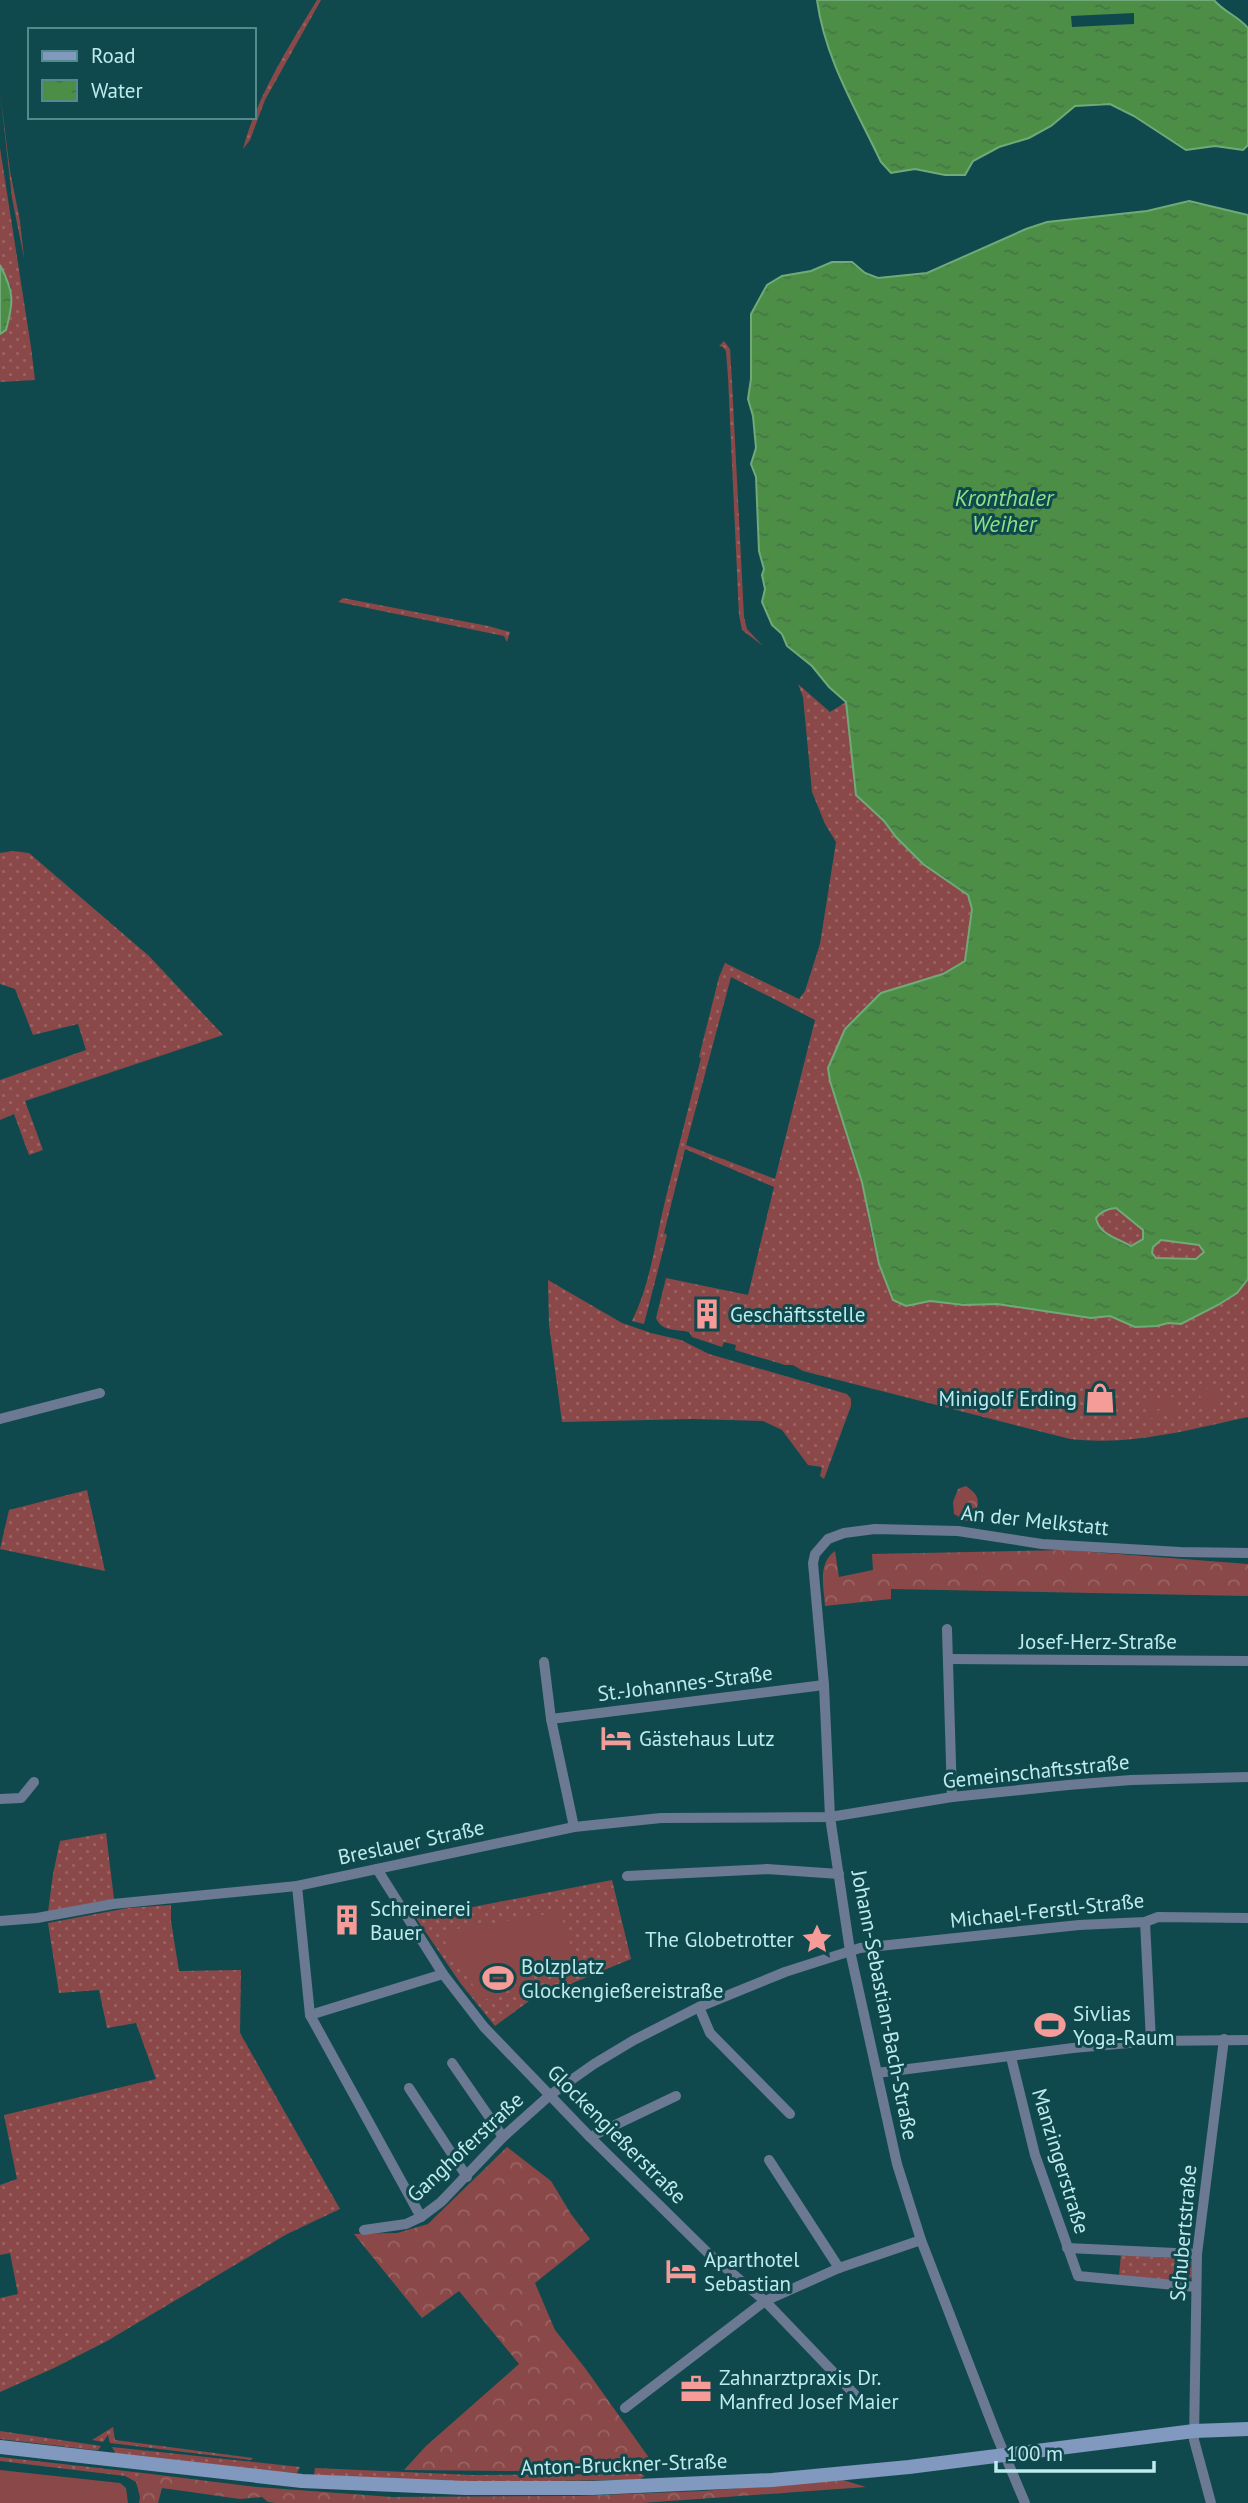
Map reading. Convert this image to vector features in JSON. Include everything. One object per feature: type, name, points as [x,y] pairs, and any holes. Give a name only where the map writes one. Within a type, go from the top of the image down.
[{"type":"main road","name":"Anton-Bruckner-Straße","points":[[0,2447],[302,2481],[465,2488],[593,2488],[719,2483],[889,2469],[1194,2431],[1248,2429]]},
{"type":"street","points":[[0,1419],[100,1393]]},
{"type":"street","name":"An der Melkstatt","points":[[821,1545],[844,1533],[904,1529],[958,1531],[1042,1544],[1248,1553]]},
{"type":"street","name":"Johann-Sebastian-Bach-Straße","points":[[821,1545],[813,1563],[824,1685],[830,1817],[850,1951],[897,2164],[921,2240],[1025,2503]]},
{"type":"street","points":[[947,1629],[952,1797]]},
{"type":"street","name":"Josef-Herz-Straße","points":[[949,1659],[1248,1661]]},
{"type":"street","points":[[544,1662],[551,1719],[574,1827]]},
{"type":"street","name":"St.-Johannes-Straße","points":[[551,1719],[824,1685]]},
{"type":"street","name":"Gemeinschaftsstraße","points":[[830,1817],[952,1797],[1131,1780],[1248,1777]]},
{"type":"street","points":[[0,1799],[21,1798],[34,1782]]},
{"type":"street","name":"Breslauer Straße","points":[[0,1921],[37,1918],[113,1904],[297,1886],[574,1827],[661,1818],[830,1817]]},
{"type":"street","name":"Glockengießerstraße","points":[[377,1869],[443,1974],[484,2027],[590,2137],[708,2253],[765,2301],[860,2400]]},
{"type":"street","points":[[626,1876],[767,1869],[839,1874]]},
{"type":"street","points":[[297,1886],[310,2015],[421,2217]]},
{"type":"street","name":"Michael-Ferstl-Straße","points":[[850,1951],[1079,1924],[1145,1922],[1158,1917],[1248,1918]]},
{"type":"street","points":[[1145,1922],[1152,2042]]},
{"type":"street","name":"Ganghoferstraße","points":[[364,2230],[406,2224],[421,2217],[441,2202],[503,2137],[550,2095],[624,2046],[699,2007],[785,1972],[850,1951]]},
{"type":"street","points":[[310,2015],[443,1974]]},
{"type":"street","points":[[699,2007],[710,2033],[790,2115]]},
{"type":"street","name":"Schubertstraße","points":[[1211,2503],[1194,2440],[1196,2287],[1224,2039]]},
{"type":"street","points":[[877,2073],[1073,2048],[1152,2042],[1248,2040]]},
{"type":"street","name":"Manzingerstraße","points":[[1011,2057],[1035,2155],[1078,2276],[1196,2287]]},
{"type":"street","points":[[452,2063],[503,2137]]},
{"type":"street","points":[[409,2088],[467,2177]]},
{"type":"street","points":[[590,2137],[676,2096]]},
{"type":"street","points":[[769,2160],[839,2268]]},
{"type":"street","points":[[625,2409],[765,2301],[839,2268],[921,2240]]},
{"type":"street","points":[[1067,2248],[1198,2254]]},
{"type":"green space","points":[[317,0],[321,0],[265,100],[250,140],[243,149],[265,91]]},
{"type":"green space","points":[[0,91],[10,171],[24,258],[12,198]]},
{"type":"green space","points":[[0,148],[35,380],[0,382],[0,334],[6,330],[11,311],[11,287],[0,265]]},
{"type":"green space","points":[[724,341],[730,349],[744,617],[747,629],[763,646],[742,630],[739,615],[728,377],[726,351],[719,346]]},
{"type":"green space","points":[[343,598],[510,632],[507,642],[504,636],[338,602]]},
{"type":"green space","points":[[798,684],[830,712],[846,702],[856,795],[923,864],[968,895],[972,909],[965,961],[943,974],[881,993],[845,1029],[862,1182],[872,1238],[885,1281],[907,1306],[930,1301],[964,1305],[997,1304],[1091,1318],[1110,1316],[1122,1322],[1157,1326],[1181,1324],[1218,1305],[1237,1293],[1248,1279],[1248,1417],[1137,1439],[1070,1439],[803,1371],[793,1365],[735,1350],[736,1345],[724,1342],[722,1347],[692,1337],[689,1332],[666,1328],[656,1318],[666,1278],[748,1295],[774,1187],[685,1149],[644,1324],[632,1321],[648,1277],[701,1058],[699,1057],[725,963],[799,999],[805,991],[820,944],[836,842],[825,824],[812,792],[803,697]],"holes":[[[731,977],[815,1020],[775,1179],[686,1145]]]},
{"type":"green space","points":[[0,853],[29,853],[149,956],[223,1035],[25,1101],[43,1150],[29,1155],[14,1114],[0,1120],[0,1080],[86,1050],[78,1024],[33,1035],[15,989],[0,984]]},
{"type":"green space","points":[[1116,1208],[1143,1230],[1143,1239],[1131,1246],[1101,1228],[1096,1218],[1105,1211]]},
{"type":"green space","points":[[1161,1240],[1199,1245],[1204,1252],[1197,1259],[1155,1258],[1153,1247]]},
{"type":"green space","points":[[548,1280],[622,1323],[681,1340],[709,1354],[847,1394],[851,1399],[851,1406],[824,1479],[820,1476],[822,1467],[808,1465],[782,1430],[763,1421],[692,1419],[562,1422],[549,1325]]},
{"type":"green space","points":[[1218,1386],[1222,1402],[1203,1406],[1199,1391]]},
{"type":"green space","points":[[1177,1396],[1178,1403],[1145,1410],[1144,1404]]},
{"type":"green space","points":[[1180,1406],[1181,1412],[1148,1419],[1147,1413]]},
{"type":"green space","points":[[966,1486],[978,1501],[973,1520],[966,1521],[954,1514],[953,1502],[958,1489]]},
{"type":"green space","points":[[87,1490],[105,1571],[0,1549],[9,1510]]},
{"type":"green space","points":[[1066,1550],[1248,1564],[1248,1596],[891,1589],[891,1599],[825,1606],[824,1569],[829,1556],[835,1551],[839,1577],[873,1570],[872,1554]]},
{"type":"green space","points":[[106,1833],[114,1899],[48,1912],[60,1841]]},
{"type":"green space","points":[[612,1880],[631,1959],[529,2001],[495,2026],[461,1984],[416,1918]]},
{"type":"green space","points":[[171,1905],[179,1971],[241,1970],[240,2033],[340,2209],[287,2234],[107,2341],[0,2392],[0,2298],[18,2294],[10,2253],[0,2255],[0,2185],[17,2179],[4,2115],[156,2079],[136,2023],[107,2028],[99,1990],[59,1993],[48,1923],[128,1908]]},
{"type":"green space","name":"Bolzplatz Glockengießereistraße","points":[[560,1912],[574,1956],[483,2001],[439,1932]]},
{"type":"green space","points":[[507,2147],[551,2181],[590,2239],[535,2283],[555,2330],[657,2469],[404,2470],[426,2446],[519,2364],[459,2291],[422,2318],[354,2234],[397,2233],[428,2224]]},
{"type":"green space","points":[[1121,2254],[1193,2260],[1192,2277],[1185,2281],[1119,2276]]},
{"type":"green space","points":[[113,2427],[115,2440],[253,2458],[251,2460],[110,2443],[108,2435],[103,2442],[92,2440]]},
{"type":"green space","points":[[0,2431],[101,2446],[94,2450],[0,2439]]},
{"type":"green space","points":[[112,2447],[300,2467],[297,2473],[263,2471],[116,2454]]},
{"type":"green space","points":[[0,2457],[143,2473],[136,2482],[125,2476],[0,2461]]},
{"type":"green space","points":[[315,2468],[472,2475],[645,2476],[626,2480],[467,2482],[314,2475]]},
{"type":"green space","points":[[0,2470],[120,2483],[126,2488],[128,2503],[0,2503]]},
{"type":"green space","points":[[143,2473],[257,2487],[392,2497],[577,2496],[703,2491],[843,2480],[866,2487],[642,2503],[276,2503],[268,2502],[262,2497],[240,2499],[162,2488],[158,2503],[139,2503],[136,2482]]},
{"type":"water","points":[[817,0],[1214,0],[1248,28],[1248,145],[1243,150],[1215,146],[1186,150],[1134,116],[1110,104],[1075,106],[1051,126],[1029,138],[999,147],[973,161],[965,175],[945,175],[915,169],[891,173],[881,162],[834,63]]},
{"type":"water","name":"Kronthaler Weiher","points":[[1189,201],[1248,215],[1248,1279],[1237,1293],[1218,1305],[1181,1324],[1157,1326],[1135,1327],[1110,1316],[1091,1318],[997,1304],[964,1305],[930,1301],[906,1306],[893,1300],[879,1264],[862,1182],[828,1068],[845,1029],[881,993],[943,974],[965,961],[972,909],[968,895],[923,864],[856,795],[846,702],[812,666],[787,646],[782,634],[772,625],[762,602],[765,589],[762,575],[764,569],[759,551],[756,477],[751,464],[756,448],[753,416],[748,399],[751,379],[751,314],[767,285],[782,276],[811,271],[832,262],[852,262],[865,273],[878,278],[927,273],[1047,222],[1147,211]],"holes":[[[1116,1208],[1143,1230],[1143,1239],[1131,1246],[1101,1228],[1096,1218],[1105,1211]],[[1161,1240],[1199,1245],[1204,1252],[1196,1259],[1156,1258],[1152,1253],[1153,1247]]]},
{"type":"water","points":[[0,265],[8,282],[11,304],[6,330],[0,334]]},
{"type":"pier","points":[[1134,13],[1134,24],[1072,27],[1071,16]]},
{"type":"place","name":"Geschäftsstelle","points":[[707,1314]]},
{"type":"place","name":"Minigolf Erding","points":[[1100,1398]]},
{"type":"place","name":"Gästehaus Lutz","points":[[616,1738]]},
{"type":"place","name":"Schreinerei Bauer","points":[[347,1920]]},
{"type":"place","name":"The Globetrotter","points":[[817,1939]]},
{"type":"place","name":"Bolzplatz Glockengießereistraße","points":[[498,1978]]},
{"type":"place","name":"Sivlias Yoga-Raum","points":[[1050,2025]]},
{"type":"place","name":"Aparthotel Sebastian","points":[[681,2271]]},
{"type":"place","name":"Zahnarztpraxis Dr. Manfred Josef Maier","points":[[696,2389]]}]
